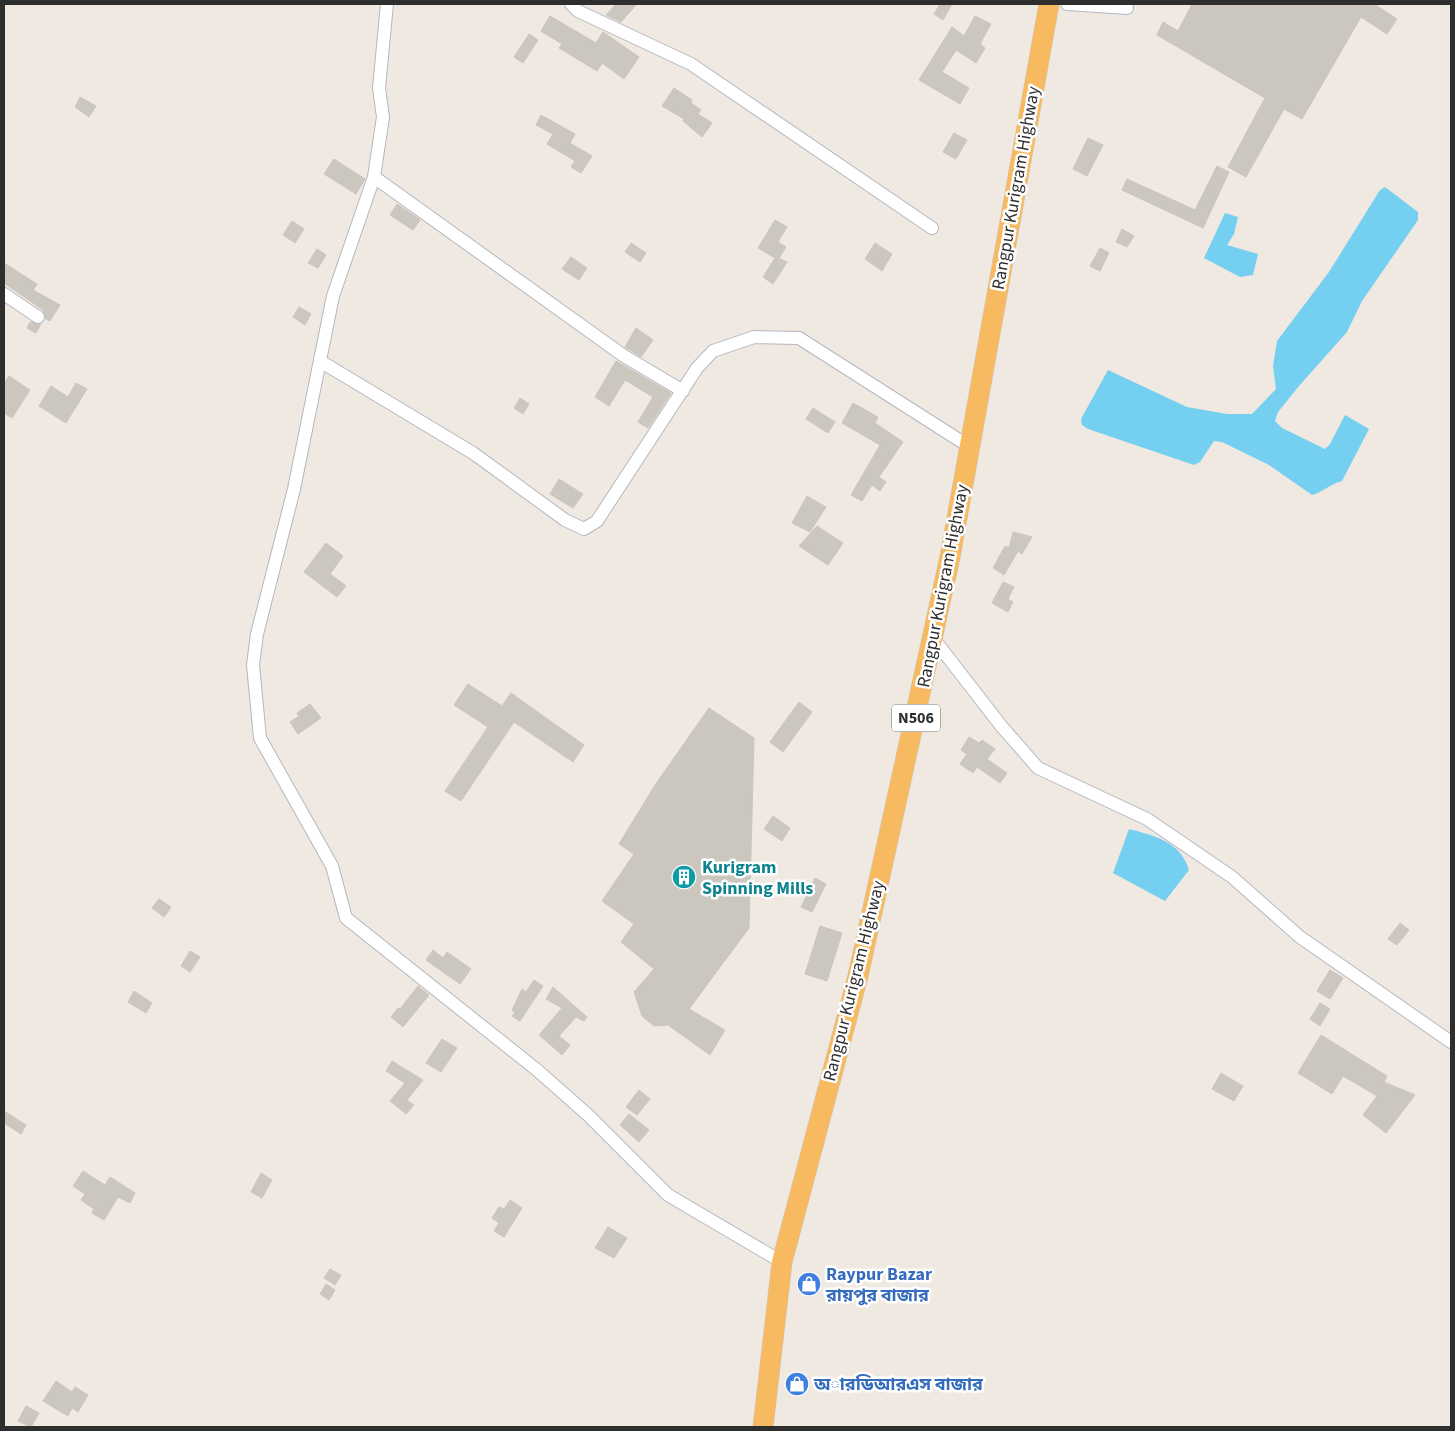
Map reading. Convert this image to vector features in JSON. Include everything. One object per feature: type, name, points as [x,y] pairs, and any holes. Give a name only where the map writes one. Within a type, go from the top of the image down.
[{"type":"highway","name":"Rangpur Kurigram Highway","points":[[763,1427],[782,1262],[858,976],[933,638],[970,447],[1048,4]]},
{"type":"street","points":[[386,4],[378,88],[383,117],[374,177],[333,296],[294,489],[257,634],[254,665],[260,738],[332,866],[346,918],[537,1070],[588,1115],[668,1195],[782,1262]]},
{"type":"street","points":[[571,4],[578,11],[691,64],[932,228]]},
{"type":"street","points":[[1066,4],[1127,8]]},
{"type":"street","points":[[374,177],[624,356],[683,390]]},
{"type":"street","points":[[4,294],[38,317]]},
{"type":"street","points":[[320,361],[473,453],[565,520],[584,529],[597,521],[697,368],[713,351],[754,337],[799,338],[970,447]]},
{"type":"street","points":[[933,638],[1002,727],[1038,768],[1147,819],[1232,877],[1300,937],[1451,1042]]},
{"type":"water","points":[[1385,187],[1418,212],[1418,220],[1362,301],[1347,332],[1299,386],[1278,412],[1275,421],[1282,428],[1325,449],[1330,444],[1345,415],[1369,429],[1342,481],[1312,495],[1269,465],[1222,442],[1214,441],[1200,462],[1194,465],[1088,429],[1082,425],[1081,419],[1108,370],[1187,407],[1227,414],[1252,414],[1276,389],[1273,366],[1277,341],[1329,272],[1380,190]]},
{"type":"water","points":[[1225,213],[1238,217],[1234,234],[1227,245],[1258,254],[1253,275],[1240,277],[1204,258]]},
{"type":"water","points":[[1129,829],[1165,841],[1173,846],[1185,860],[1189,870],[1165,901],[1113,873]]},
{"type":"building","points":[[616,4],[637,4],[621,22],[606,15]]},
{"type":"building","points":[[940,4],[952,4],[943,20],[934,14]]},
{"type":"building","points":[[1192,4],[1374,4],[1397,19],[1387,34],[1361,17],[1302,119],[1284,109],[1246,177],[1228,167],[1265,98],[1157,35],[1163,22],[1178,31]]},
{"type":"building","points":[[550,16],[596,43],[603,32],[639,57],[624,79],[602,63],[597,71],[559,48],[562,44],[541,31]]},
{"type":"building","points":[[975,16],[991,24],[980,44],[985,48],[976,63],[956,50],[942,72],[969,88],[960,104],[919,80],[952,27],[964,36]]},
{"type":"building","points":[[529,34],[538,40],[523,63],[514,57]]},
{"type":"building","points":[[674,88],[692,100],[691,103],[701,110],[698,114],[712,123],[702,137],[683,121],[684,119],[662,106]]},
{"type":"building","points":[[80,97],[96,106],[89,117],[75,107]]},
{"type":"building","points":[[541,115],[575,134],[570,143],[592,156],[581,173],[571,167],[575,161],[547,144],[553,134],[536,125]]},
{"type":"building","points":[[954,133],[967,140],[956,159],[943,152]]},
{"type":"building","points":[[1088,138],[1103,145],[1087,176],[1073,169]]},
{"type":"building","points":[[334,159],[365,179],[356,194],[324,174]]},
{"type":"building","points":[[1217,166],[1229,172],[1203,228],[1122,190],[1127,179],[1195,210]]},
{"type":"building","points":[[397,204],[420,220],[413,230],[390,215]]},
{"type":"building","points":[[775,220],[787,227],[778,242],[786,247],[779,258],[787,262],[773,284],[763,277],[775,258],[758,248]]},
{"type":"building","points":[[292,221],[304,229],[295,243],[283,235]]},
{"type":"building","points":[[1122,229],[1134,236],[1127,247],[1116,242]]},
{"type":"building","points":[[631,243],[646,253],[640,262],[625,252]]},
{"type":"building","points":[[875,243],[892,254],[882,271],[865,259]]},
{"type":"building","points":[[1100,248],[1109,253],[1100,271],[1090,266]]},
{"type":"building","points":[[317,249],[326,255],[318,268],[308,263]]},
{"type":"building","points":[[571,257],[587,268],[579,280],[562,269]]},
{"type":"building","points":[[4,263],[37,284],[33,290],[60,305],[50,321],[46,319],[43,310],[4,283]]},
{"type":"building","points":[[299,307],[311,314],[305,325],[293,317]]},
{"type":"building","points":[[30,322],[41,324],[36,333],[27,328]]},
{"type":"building","points":[[636,328],[653,340],[641,357],[625,347]]},
{"type":"building","points":[[616,361],[671,393],[648,428],[638,422],[653,397],[625,380],[609,406],[595,397]]},
{"type":"building","points":[[9,376],[30,390],[12,418],[4,413],[4,384]]},
{"type":"building","points":[[76,383],[87,389],[66,423],[39,406],[51,386],[68,397]]},
{"type":"building","points":[[520,398],[529,404],[523,414],[514,408]]},
{"type":"building","points":[[853,403],[878,417],[875,423],[903,442],[879,477],[886,482],[880,491],[872,485],[862,501],[851,495],[880,445],[842,423]]},
{"type":"building","points":[[813,408],[835,422],[828,433],[806,419]]},
{"type":"building","points":[[559,479],[583,494],[573,508],[550,494]]},
{"type":"building","points":[[807,496],[826,507],[810,532],[792,523]]},
{"type":"building","points":[[817,526],[843,543],[828,565],[799,546]]},
{"type":"building","points":[[1013,532],[1032,537],[1022,554],[1018,551],[1004,575],[993,568],[1005,546],[1009,548]]},
{"type":"building","points":[[326,543],[343,556],[330,574],[346,586],[337,597],[304,572]]},
{"type":"building","points":[[1003,582],[1014,587],[1008,599],[1013,602],[1008,612],[992,603]]},
{"type":"building","points":[[468,684],[502,706],[511,693],[584,745],[573,762],[514,722],[461,801],[445,791],[488,727],[454,705]]},
{"type":"building","points":[[799,702],[812,712],[783,752],[770,742]]},
{"type":"building","points":[[310,704],[321,718],[298,734],[290,722],[299,716],[297,713]]},
{"type":"building","name":"Kurigram Spinning Mills","points":[[709,708],[754,738],[749,928],[689,1009],[725,1030],[710,1055],[668,1025],[654,1026],[642,1016],[634,992],[654,969],[621,942],[634,924],[602,901],[634,854],[619,844],[655,785]]},
{"type":"building","points":[[969,737],[979,743],[982,740],[995,749],[987,759],[1007,773],[1000,783],[977,767],[973,773],[960,764],[967,754],[961,750]]},
{"type":"building","points":[[773,816],[790,828],[782,841],[764,829]]},
{"type":"building","points":[[815,878],[826,884],[812,912],[801,907]]},
{"type":"building","points":[[159,899],[171,907],[164,917],[152,908]]},
{"type":"building","points":[[1400,923],[1409,930],[1397,945],[1388,939]]},
{"type":"building","points":[[820,926],[842,933],[827,981],[805,974]]},
{"type":"building","points":[[433,950],[443,958],[447,952],[471,969],[460,984],[426,960]]},
{"type":"building","points":[[190,951],[200,957],[190,972],[181,966]]},
{"type":"building","points":[[1330,970],[1343,978],[1330,999],[1317,991]]},
{"type":"building","points":[[534,980],[543,986],[520,1021],[512,1016],[515,1012],[512,1010],[522,989],[526,992]]},
{"type":"building","points":[[418,986],[429,995],[403,1027],[391,1017],[398,1008],[400,1009]]},
{"type":"building","points":[[553,987],[587,1017],[584,1021],[576,1017],[559,1036],[570,1045],[562,1055],[539,1035],[562,1008],[546,999]]},
{"type":"building","points":[[134,991],[152,1003],[146,1013],[128,1002]]},
{"type":"building","points":[[1320,1003],[1330,1009],[1320,1026],[1310,1019]]},
{"type":"building","points":[[1321,1035],[1387,1076],[1384,1082],[1415,1095],[1386,1133],[1363,1115],[1377,1096],[1343,1076],[1332,1094],[1298,1073]]},
{"type":"building","points":[[442,1039],[457,1048],[441,1072],[426,1063]]},
{"type":"building","points":[[392,1061],[423,1080],[407,1100],[414,1105],[406,1114],[390,1101],[405,1083],[386,1071]]},
{"type":"building","points":[[1221,1073],[1243,1086],[1234,1101],[1212,1089]]},
{"type":"building","points":[[639,1090],[650,1099],[637,1115],[626,1107]]},
{"type":"building","points":[[4,1111],[26,1125],[21,1134],[4,1123]]},
{"type":"building","points":[[629,1114],[649,1130],[639,1142],[620,1125]]},
{"type":"building","points":[[83,1171],[105,1185],[110,1177],[135,1193],[130,1203],[118,1197],[104,1220],[92,1213],[94,1209],[81,1200],[85,1194],[73,1186]]},
{"type":"building","points":[[261,1173],[272,1180],[262,1198],[251,1192]]},
{"type":"building","points":[[510,1200],[522,1208],[504,1237],[494,1231],[499,1223],[492,1218],[499,1207],[504,1209]]},
{"type":"building","points":[[608,1227],[627,1238],[614,1258],[595,1248]]},
{"type":"building","points":[[330,1269],[341,1275],[335,1285],[324,1278]]},
{"type":"building","points":[[326,1284],[335,1290],[329,1300],[320,1294]]},
{"type":"building","points":[[56,1381],[72,1392],[75,1387],[88,1395],[78,1412],[72,1408],[68,1416],[43,1401]]},
{"type":"building","points":[[26,1406],[39,1413],[31,1427],[18,1421]]},
{"type":"place","name":"Kurigram Spinning Mills","points":[[684,877]]},
{"type":"place","name":"Raypur Bazar রায়পুর বাজার","points":[[809,1284]]},
{"type":"place","name":"অারডিআরএস বাজার","points":[[797,1384]]}]
